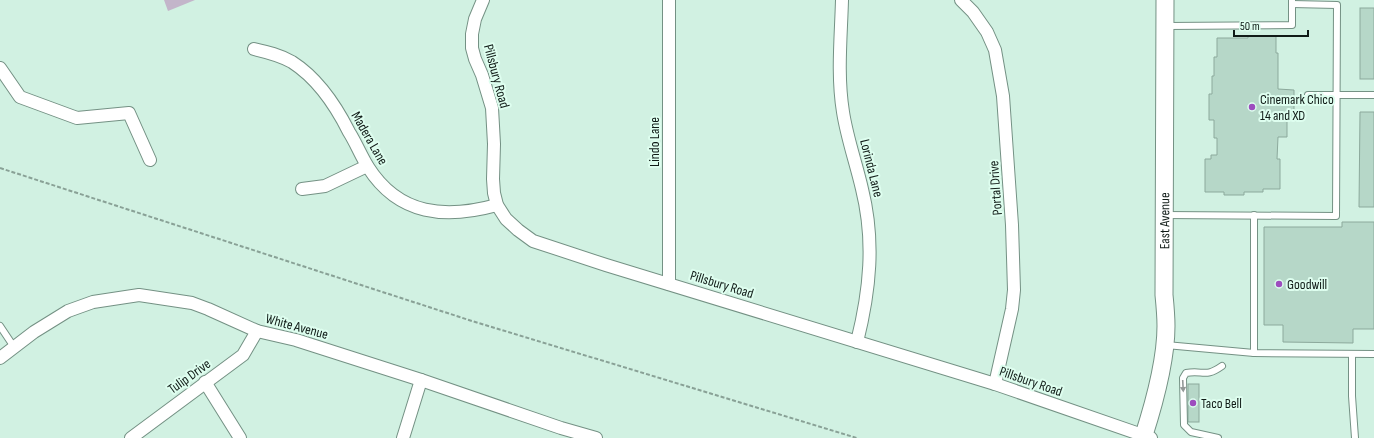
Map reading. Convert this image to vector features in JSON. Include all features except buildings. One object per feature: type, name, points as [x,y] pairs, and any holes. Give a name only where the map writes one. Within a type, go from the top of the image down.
[{"type":"main road","name":"East Avenue","points":[[1146,437],[1156,391],[1166,327],[1164,295],[1165,0]]},
{"type":"street","name":"Pillsbury Road","points":[[483,0],[475,19],[472,34],[472,48],[492,108],[494,193],[497,206],[506,219],[518,230],[533,240],[669,284],[995,384],[1146,437]]},
{"type":"street","name":"Lindo Lane","points":[[669,0],[669,284]]},
{"type":"street","name":"Lorinda Lane","points":[[842,0],[840,64],[842,105],[850,144],[863,190],[870,236],[869,284],[857,342]]},
{"type":"street","name":"Portal Drive","points":[[961,0],[973,12],[987,32],[995,50],[1003,96],[1012,225],[1014,290],[1012,309],[995,384]]},
{"type":"street","name":"Madera Lane","points":[[254,49],[273,53],[291,61],[319,86],[341,116],[367,166],[378,180],[406,203],[425,210],[442,213],[476,211],[497,206]]},
{"type":"street","points":[[0,68],[20,97],[77,118],[129,113],[150,160]]},
{"type":"street","points":[[302,189],[325,186],[367,166]]},
{"type":"street","name":"White Avenue","points":[[0,358],[34,332],[68,311],[93,302],[139,295],[192,303],[257,331],[296,340],[421,380],[559,433],[596,438]]},
{"type":"street","name":"Tulip Drive","points":[[131,438],[243,355],[257,331]]},
{"type":"street","points":[[403,438],[421,380]]},
{"type":"street","points":[[205,382],[240,438]]},
{"type":"lane","points":[[1165,215],[1336,216],[1337,5],[1292,2],[1292,25],[1166,26]]},
{"type":"lane","points":[[1308,95],[1374,95]]},
{"type":"lane","points":[[1254,215],[1254,353]]},
{"type":"lane","points":[[0,326],[14,347]]},
{"type":"lane","points":[[1164,345],[1254,353],[1374,354]]},
{"type":"lane","points":[[1352,354],[1352,396],[1355,438]]},
{"type":"lane","points":[[1218,438],[1191,432],[1184,425],[1183,378],[1186,373],[1196,371],[1212,373],[1222,366]]},
{"type":"path","points":[[0,168],[472,321],[857,438]]},
{"type":"shaded area","points":[[164,0],[195,0],[168,11]]},
{"type":"place","name":"Cinemark Chico 14 and XD","points":[[1252,107]]},
{"type":"place","name":"Goodwill","points":[[1279,284]]},
{"type":"place","name":"Taco Bell","points":[[1193,403]]}]
